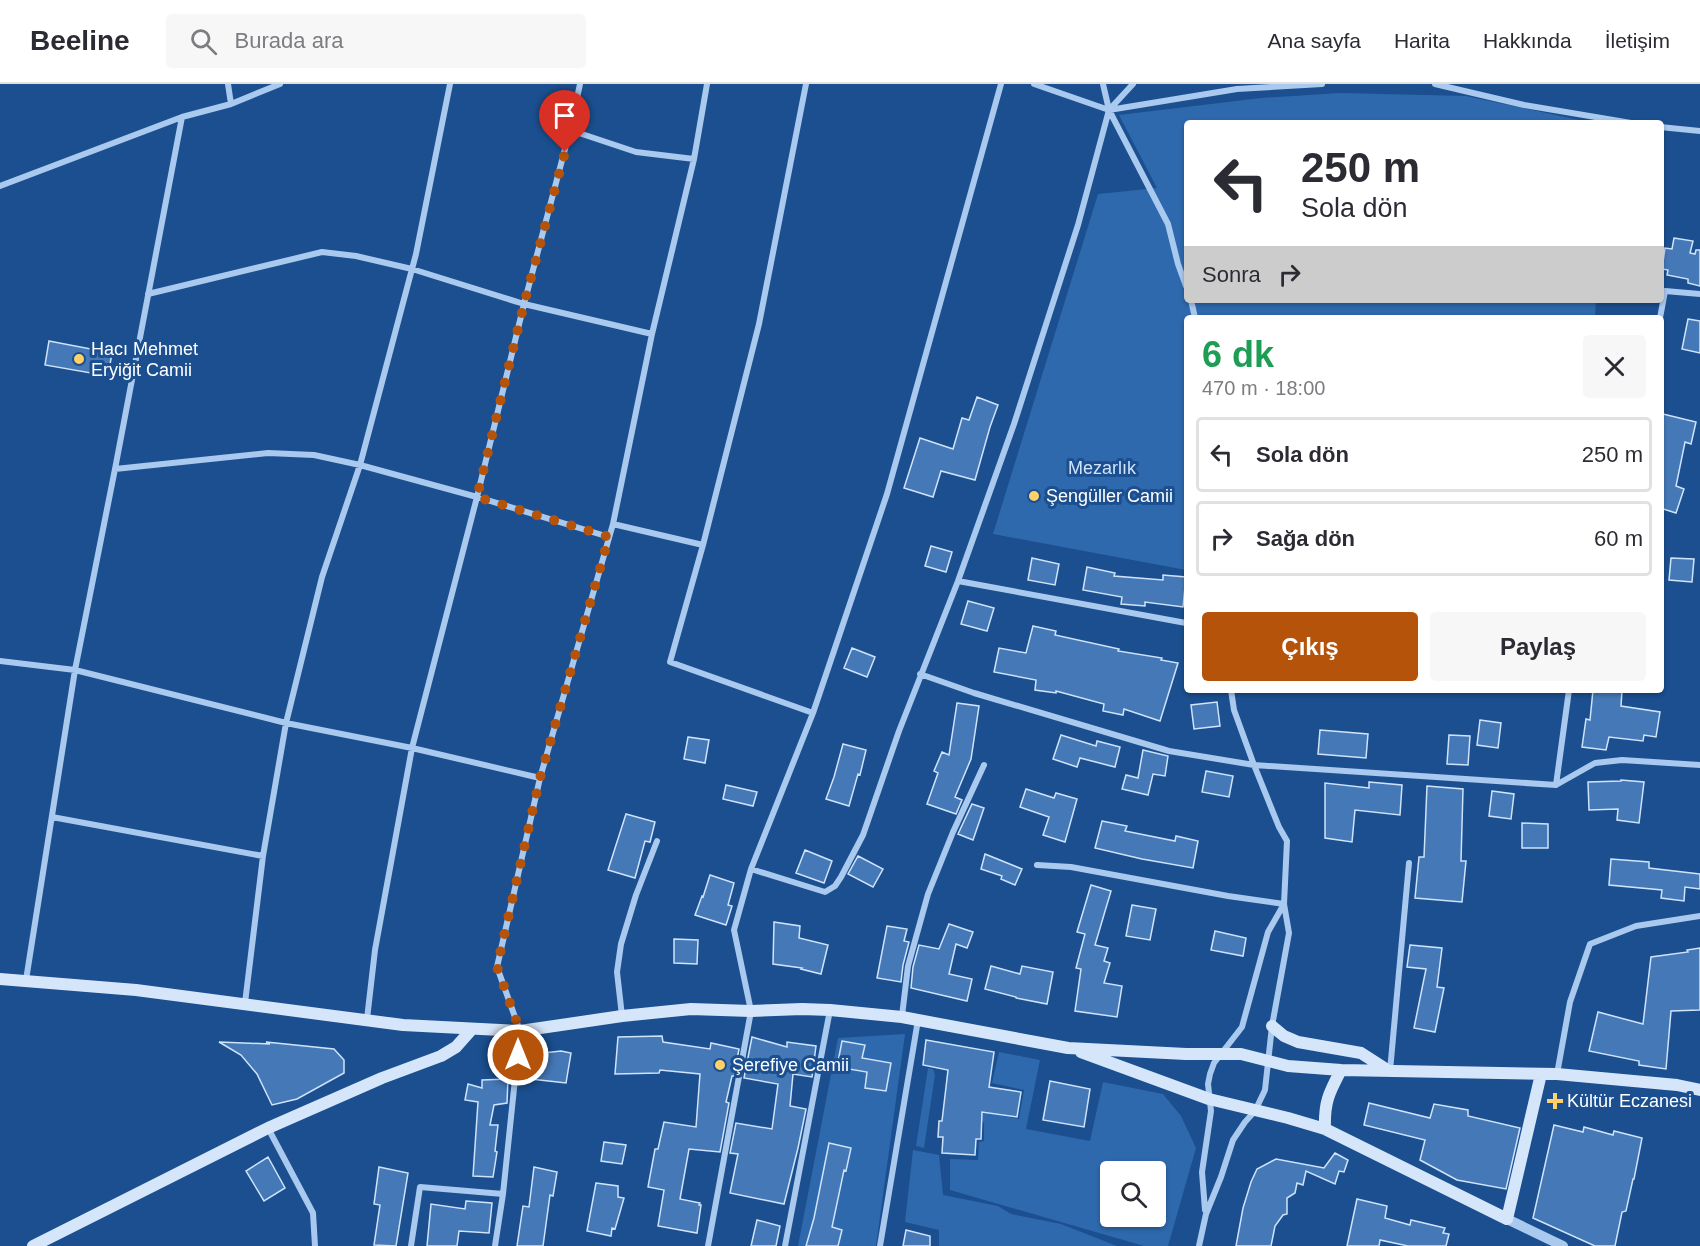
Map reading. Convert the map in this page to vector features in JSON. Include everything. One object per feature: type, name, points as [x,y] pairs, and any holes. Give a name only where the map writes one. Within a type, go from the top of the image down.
[{"type":"main road","points":[[0,979],[136,990],[403,1025],[520,1031],[622,1016],[691,1009],[751,1011],[802,1009],[902,1017],[1068,1048],[1186,1054],[1241,1054],[1288,1066],[1341,1070],[1557,1074],[1677,1085],[1700,1090]]},
{"type":"main road","points":[[1272,1026],[1284,1036],[1298,1042],[1361,1053],[1390,1071]]},
{"type":"main road","points":[[33,1246],[268,1128],[382,1078],[441,1056],[456,1047],[472,1029]]},
{"type":"main road","points":[[1068,1048],[1209,1099],[1325,1129],[1507,1219],[1540,1074]]},
{"type":"main road","points":[[1325,1129],[1326,1101],[1341,1070]]},
{"type":"street","points":[[228,84],[231,104]]},
{"type":"street","points":[[0,186],[182,117],[231,104],[280,84]]},
{"type":"street","points":[[245,1003],[263,856],[286,723],[322,577],[360,465],[412,269],[450,84]]},
{"type":"street","points":[[367,1020],[375,950],[412,748],[580,84]]},
{"type":"street","points":[[495,1246],[503,1194],[520,1031],[497,967],[540,778],[613,524],[652,334],[694,159],[706,84]]},
{"type":"street","points":[[806,84],[759,324],[703,545],[670,662],[813,713]]},
{"type":"street","points":[[708,1246],[751,1011],[734,930],[751,869],[813,713],[887,495],[1001,84]]},
{"type":"street","points":[[1034,84],[1109,110],[1237,89],[1322,84]]},
{"type":"street","points":[[1103,84],[1109,110],[1168,224],[1184,280]]},
{"type":"street","points":[[751,869],[825,892],[835,886],[863,835],[920,674],[958,581],[1014,424],[1078,225],[1109,110],[1133,84]]},
{"type":"street","points":[[1436,84],[1524,105],[1613,120]]},
{"type":"street","points":[[26,980],[75,670],[182,117]]},
{"type":"street","points":[[1664,127],[1700,131]]},
{"type":"street","points":[[570,130],[636,152],[694,159]]},
{"type":"street","points":[[148,294],[322,252],[356,256],[412,269],[524,304],[652,334]]},
{"type":"street","points":[[1664,296],[1665,291],[1700,294]]},
{"type":"street","points":[[115,469],[268,453],[314,456],[360,465],[477,497],[609,537]]},
{"type":"street","points":[[613,524],[703,545]]},
{"type":"street","points":[[958,581],[1184,623]]},
{"type":"street","points":[[0,661],[75,670],[286,723],[412,748],[540,778]]},
{"type":"street","points":[[920,674],[974,693],[1169,751],[1254,765],[1556,785],[1595,763],[1622,760],[1700,765]]},
{"type":"street","points":[[1199,1246],[1206,1214],[1233,1140],[1255,1111],[1265,1090],[1272,1026],[1289,933],[1284,904],[1287,841],[1254,765],[1234,710],[1231,693]]},
{"type":"street","points":[[1556,785],[1569,693]]},
{"type":"street","points":[[902,1017],[908,966],[928,894],[952,832],[984,765]]},
{"type":"street","points":[[52,817],[263,856]]},
{"type":"street","points":[[622,1016],[617,972],[621,944],[636,895],[657,841]]},
{"type":"street","points":[[1390,1071],[1409,863]]},
{"type":"street","points":[[1037,865],[1071,867],[1284,904]]},
{"type":"street","points":[[1206,1214],[1202,1172],[1211,1111],[1208,1084],[1210,1074],[1214,1063],[1242,1027],[1268,932],[1284,904]]},
{"type":"street","points":[[1557,1074],[1570,1002],[1590,944],[1636,926],[1700,916]]},
{"type":"street","points":[[785,1246],[830,1011]]},
{"type":"street","points":[[880,1246],[918,1020]]},
{"type":"street","points":[[268,1128],[313,1214],[315,1246]]},
{"type":"street","points":[[411,1246],[420,1187],[503,1194]]},
{"type":"street","points":[[1507,1219],[1563,1246]]},
{"type":"green space","name":"Mezarlık","points":[[1340,93],[1466,96],[1579,120],[1184,120],[1184,303],[1596,303],[1595,315],[1184,315],[1184,570],[993,534],[1098,194],[1157,188],[1119,115],[1261,98]]},
{"type":"green space","points":[[905,1034],[876,1246],[798,1246],[838,1038]]},
{"type":"green space","points":[[999,1052],[1040,1060],[1026,1129],[1090,1141],[1103,1082],[1163,1094],[1181,1116],[1196,1148],[1168,1246],[1144,1246],[950,1190],[950,1159],[978,1160],[979,1142],[984,1141],[984,1123],[976,1115],[974,1083],[993,1087],[988,1113],[1019,1119],[1024,1090],[992,1083]]},
{"type":"green space","points":[[928,1068],[933,1069],[935,1075],[924,1148],[916,1146]]},
{"type":"green space","points":[[913,1150],[939,1155],[943,1195],[998,1206],[1011,1214],[1061,1224],[1117,1246],[939,1246],[939,1230],[905,1222]]},
{"type":"building","points":[[1674,238],[1693,241],[1690,253],[1695,254],[1696,250],[1700,250],[1700,286],[1688,283],[1688,279],[1667,275],[1668,270],[1664,269],[1665,248],[1672,249]]},
{"type":"building","points":[[1688,319],[1700,321],[1700,353],[1682,349]]},
{"type":"building","name":"Hacı Mehmet Eryiğit Camii","points":[[49,341],[112,353],[108,376],[45,365]]},
{"type":"building","points":[[977,397],[998,405],[975,480],[941,471],[933,497],[904,488],[920,438],[953,449],[962,418],[969,420]]},
{"type":"building","points":[[1664,414],[1696,422],[1691,444],[1685,442],[1676,486],[1684,489],[1676,513],[1664,509]]},
{"type":"building","points":[[931,546],[952,552],[946,572],[925,566]]},
{"type":"building","points":[[1032,558],[1059,564],[1055,585],[1028,580]]},
{"type":"building","points":[[1671,558],[1694,559],[1692,582],[1669,580]]},
{"type":"building","points":[[1087,567],[1115,573],[1114,576],[1163,580],[1163,575],[1184,577],[1183,607],[1145,602],[1145,606],[1121,604],[1122,597],[1083,590]]},
{"type":"building","points":[[968,601],[994,608],[987,631],[961,624]]},
{"type":"building","points":[[1033,626],[1056,631],[1055,635],[1178,663],[1160,721],[1124,709],[1123,715],[1103,711],[1104,704],[1056,691],[1056,693],[1035,690],[1036,680],[994,672],[999,648],[1026,653]]},
{"type":"building","points":[[852,648],[875,657],[867,677],[844,668]]},
{"type":"building","points":[[1593,693],[1622,693],[1621,706],[1660,712],[1656,737],[1644,735],[1643,741],[1609,737],[1606,750],[1582,747],[1586,719],[1590,720]]},
{"type":"building","points":[[1217,702],[1220,726],[1194,729],[1191,705]]},
{"type":"building","points":[[957,703],[979,706],[971,759],[955,797],[962,800],[956,814],[927,804],[938,773],[934,771],[942,752],[949,755]]},
{"type":"building","points":[[1480,720],[1501,723],[1498,748],[1477,745]]},
{"type":"building","points":[[1320,730],[1368,734],[1366,758],[1318,754]]},
{"type":"building","points":[[1061,735],[1096,746],[1097,741],[1120,747],[1115,767],[1080,758],[1077,767],[1053,759]]},
{"type":"building","points":[[1449,735],[1470,736],[1468,765],[1447,764]]},
{"type":"building","points":[[688,737],[709,740],[705,763],[684,759]]},
{"type":"building","points":[[843,744],[866,750],[849,806],[826,799]]},
{"type":"building","points":[[1143,750],[1168,756],[1165,776],[1153,774],[1148,795],[1122,789],[1126,775],[1138,778]]},
{"type":"building","points":[[1206,771],[1233,776],[1229,797],[1202,792]]},
{"type":"building","points":[[1621,780],[1644,782],[1639,823],[1617,820],[1618,809],[1589,810],[1588,782]]},
{"type":"building","points":[[1369,782],[1402,785],[1400,815],[1355,810],[1352,842],[1325,838],[1325,783],[1369,788]]},
{"type":"building","points":[[726,785],[757,792],[753,806],[723,799]]},
{"type":"building","points":[[1427,786],[1463,789],[1461,861],[1466,861],[1462,902],[1415,898],[1419,857],[1424,857]]},
{"type":"building","points":[[1026,789],[1054,798],[1056,793],[1077,799],[1065,842],[1043,835],[1049,817],[1020,807]]},
{"type":"building","points":[[1492,791],[1514,794],[1511,819],[1489,816]]},
{"type":"building","points":[[972,804],[984,808],[973,840],[958,834]]},
{"type":"building","points":[[626,814],[655,822],[650,842],[645,841],[635,878],[608,870]]},
{"type":"building","points":[[1102,821],[1127,826],[1125,831],[1175,841],[1176,836],[1198,841],[1193,868],[1095,848]]},
{"type":"building","points":[[1522,823],[1548,824],[1548,848],[1522,848]]},
{"type":"building","points":[[805,850],[832,861],[824,883],[796,873]]},
{"type":"building","points":[[985,854],[1022,869],[1015,885],[1001,879],[1002,876],[981,869]]},
{"type":"building","points":[[858,856],[883,869],[873,887],[848,874]]},
{"type":"building","points":[[1611,859],[1649,862],[1649,868],[1700,874],[1700,889],[1685,887],[1684,901],[1661,898],[1662,890],[1609,885]]},
{"type":"building","points":[[710,875],[734,883],[728,905],[732,906],[726,925],[695,915]]},
{"type":"building","points":[[1091,885],[1111,891],[1095,945],[1108,948],[1104,961],[1110,963],[1104,983],[1122,986],[1117,1017],[1075,1011],[1081,969],[1076,968],[1085,934],[1077,932]]},
{"type":"building","points":[[1132,905],[1156,909],[1150,940],[1126,936]]},
{"type":"building","points":[[774,922],[800,926],[799,938],[828,945],[821,974],[802,968],[773,964]]},
{"type":"building","points":[[949,924],[973,932],[967,948],[956,944],[949,974],[972,979],[967,1001],[911,988],[913,967],[919,945],[939,949]]},
{"type":"building","points":[[887,926],[907,929],[904,941],[909,942],[901,982],[877,978]]},
{"type":"building","points":[[1215,931],[1246,938],[1243,956],[1211,950]]},
{"type":"building","points":[[674,939],[698,940],[697,964],[674,963]]},
{"type":"building","points":[[1410,945],[1442,948],[1437,987],[1444,988],[1435,1032],[1414,1028],[1426,969],[1407,967]]},
{"type":"building","points":[[1700,948],[1700,1010],[1671,1011],[1666,1069],[1639,1065],[1639,1061],[1589,1051],[1598,1012],[1643,1024],[1651,957]]},
{"type":"building","points":[[991,966],[1020,974],[1022,966],[1053,972],[1047,1004],[985,989]]},
{"type":"building","points":[[662,1036],[663,1042],[710,1049],[711,1043],[739,1049],[726,1102],[729,1103],[720,1152],[689,1149],[680,1199],[701,1205],[697,1233],[658,1226],[664,1190],[648,1187],[655,1149],[658,1149],[664,1122],[696,1127],[700,1074],[660,1070],[659,1073],[615,1074],[618,1037]]},
{"type":"building","points":[[752,1037],[787,1047],[787,1042],[816,1046],[812,1077],[793,1074],[790,1106],[806,1109],[784,1204],[730,1193],[738,1154],[730,1153],[736,1123],[772,1129],[778,1084],[744,1078]]},
{"type":"building","points":[[926,1040],[994,1052],[989,1087],[1021,1092],[1017,1117],[982,1112],[981,1139],[976,1139],[975,1155],[942,1153],[943,1137],[938,1137],[939,1121],[942,1121],[948,1070],[923,1065]]},
{"type":"building","points":[[842,1041],[865,1045],[862,1058],[891,1063],[886,1091],[865,1088],[867,1072],[837,1067]]},
{"type":"building","points":[[219,1042],[270,1044],[266,1042],[334,1049],[344,1060],[344,1073],[297,1099],[272,1105],[257,1074],[241,1055]]},
{"type":"building","points":[[561,1051],[571,1053],[566,1083],[531,1079],[533,1062],[537,1056]]},
{"type":"building","points":[[508,1079],[507,1103],[494,1105],[490,1125],[498,1125],[493,1177],[473,1176],[478,1102],[465,1100],[468,1084],[482,1088],[482,1080]]},
{"type":"building","points":[[1050,1081],[1090,1089],[1084,1127],[1043,1120]]},
{"type":"building","points":[[1369,1103],[1430,1118],[1434,1104],[1468,1110],[1468,1116],[1520,1128],[1506,1189],[1457,1180],[1420,1160],[1425,1140],[1364,1125]]},
{"type":"building","points":[[1554,1125],[1583,1132],[1584,1127],[1613,1135],[1614,1131],[1642,1138],[1626,1211],[1622,1212],[1615,1246],[1595,1246],[1533,1218]]},
{"type":"building","points":[[604,1142],[626,1145],[622,1164],[601,1161]]},
{"type":"building","points":[[829,1143],[851,1148],[832,1227],[842,1230],[838,1246],[806,1246],[814,1218]]},
{"type":"building","points":[[1335,1153],[1348,1160],[1344,1172],[1339,1171],[1335,1184],[1306,1171],[1303,1185],[1297,1183],[1295,1193],[1287,1198],[1287,1214],[1283,1215],[1275,1226],[1271,1246],[1236,1246],[1243,1208],[1257,1169],[1276,1159],[1324,1168]]},
{"type":"building","points":[[268,1157],[285,1188],[264,1201],[246,1171]]},
{"type":"building","points":[[379,1167],[408,1173],[396,1246],[374,1245],[380,1205],[374,1204]]},
{"type":"building","points":[[534,1167],[557,1172],[553,1196],[550,1195],[543,1246],[517,1246],[523,1206],[529,1207]]},
{"type":"building","points":[[596,1183],[618,1186],[618,1197],[624,1198],[611,1236],[587,1231]]},
{"type":"building","points":[[1357,1199],[1387,1206],[1385,1218],[1410,1225],[1411,1220],[1445,1228],[1443,1233],[1449,1234],[1446,1246],[1408,1246],[1380,1240],[1379,1246],[1347,1246]]},
{"type":"building","points":[[466,1201],[492,1203],[489,1233],[459,1231],[457,1246],[427,1246],[431,1204],[465,1209]]},
{"type":"building","points":[[757,1220],[780,1226],[776,1246],[751,1246]]},
{"type":"building","points":[[906,1230],[930,1236],[930,1246],[903,1246]]},
{"type":"place","name":"Hacı Mehmet Eryiğit Camii","points":[[79,359]]},
{"type":"place","name":"Şengüller Camii","points":[[1034,496]]},
{"type":"place","name":"Şerefiye Camii","points":[[720,1065]]},
{"type":"place","name":"Kültür Eczanesi","points":[[1555,1101]]},
{"type":"route","points":[[518,1055],[520,1031],[497,967],[540,778],[609,537],[477,497],[524,304],[565,152]]}]
